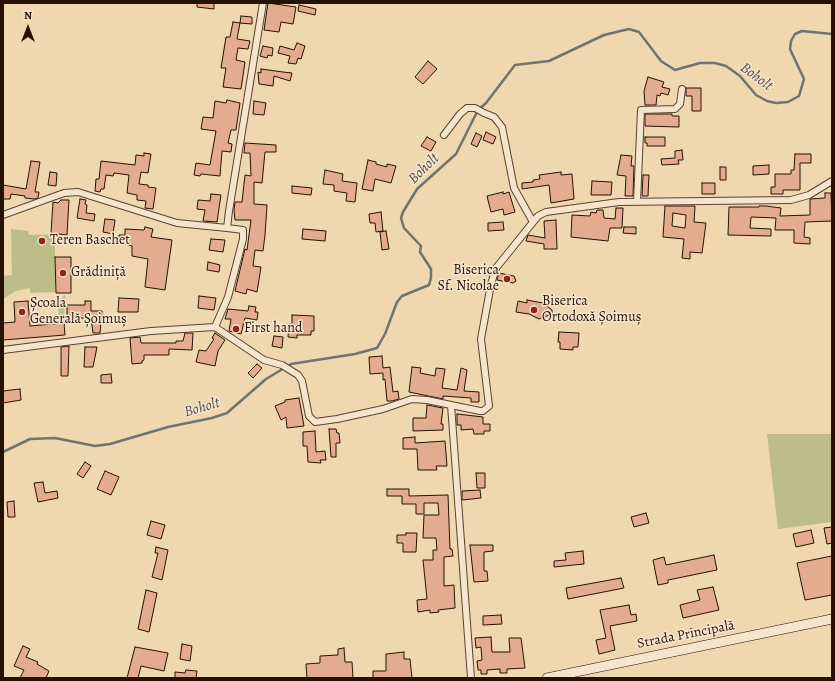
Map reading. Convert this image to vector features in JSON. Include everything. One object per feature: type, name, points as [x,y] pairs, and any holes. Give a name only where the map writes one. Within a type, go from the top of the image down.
[{"type":"main road","name":"Strada Principală","points":[[547,678],[832,619]]},
{"type":"street","points":[[227,228],[231,192],[263,3]]},
{"type":"street","points":[[637,202],[642,110],[675,109],[680,104],[682,89]]},
{"type":"street","points":[[444,136],[467,108],[478,110],[494,117],[500,123],[514,188],[533,222]]},
{"type":"street","points":[[3,350],[151,331],[215,328],[264,360],[282,365],[300,377],[309,416],[315,422],[383,409],[412,399],[428,400],[480,411],[489,406],[481,339],[491,284],[496,268],[538,216],[546,212],[599,204],[637,202],[791,200],[809,195],[832,181]]},
{"type":"street","points":[[3,215],[64,193],[78,192],[177,223],[243,230],[243,239],[228,297],[215,328]]},
{"type":"street","points":[[451,405],[471,678]]},
{"type":"green space","points":[[11,229],[28,231],[29,235],[55,234],[55,292],[30,293],[30,288],[16,291],[3,299],[3,276],[12,275]]},
{"type":"green space","points":[[65,295],[64,322],[34,324],[33,313],[39,312],[42,318],[48,322],[57,318],[59,312],[56,304]]},
{"type":"green space","points":[[767,434],[832,434],[832,522],[778,529]]},
{"type":"building","points":[[197,3],[214,3],[214,9],[197,7]]},
{"type":"building","points":[[268,3],[296,7],[293,24],[281,22],[279,32],[264,30]]},
{"type":"building","points":[[299,5],[316,9],[315,15],[298,11]]},
{"type":"building","points":[[241,16],[252,17],[252,24],[240,23]]},
{"type":"building","points":[[233,22],[240,23],[237,39],[250,41],[248,49],[238,48],[236,60],[245,62],[241,89],[223,87],[226,68],[221,68],[226,37],[230,37]]},
{"type":"building","points":[[297,43],[305,46],[301,59],[298,58],[296,64],[288,63],[290,56],[278,53],[280,46],[294,50]]},
{"type":"building","points":[[263,46],[273,48],[272,56],[268,55],[267,58],[260,56]]},
{"type":"building","points":[[428,61],[437,69],[423,84],[415,77]]},
{"type":"building","points":[[261,69],[292,73],[290,81],[274,76],[273,86],[259,84],[258,72],[261,73]]},
{"type":"building","points":[[648,77],[664,82],[662,87],[670,89],[668,95],[661,93],[660,96],[657,95],[656,105],[645,105],[644,91]]},
{"type":"building","points":[[686,88],[701,88],[701,111],[692,111],[692,96],[686,96]]},
{"type":"building","points":[[227,100],[240,103],[236,130],[231,130],[228,143],[232,144],[231,152],[222,151],[220,176],[201,174],[200,176],[194,175],[196,163],[210,165],[216,131],[201,129],[203,117],[213,118],[215,101],[226,103]]},
{"type":"building","points":[[254,101],[266,103],[264,115],[253,114]]},
{"type":"building","points":[[645,114],[672,114],[672,116],[679,116],[679,127],[645,126]]},
{"type":"building","points":[[486,132],[496,137],[493,144],[483,140]]},
{"type":"building","points":[[476,133],[482,136],[477,147],[471,144]]},
{"type":"building","points":[[427,137],[436,142],[431,151],[421,146]]},
{"type":"building","points":[[645,137],[665,137],[665,146],[647,146],[647,143],[645,143]]},
{"type":"building","points":[[245,143],[276,145],[276,152],[265,152],[262,183],[254,182],[254,204],[267,205],[265,235],[263,251],[255,250],[253,266],[261,267],[257,292],[247,289],[246,294],[235,291],[245,249],[247,250],[251,220],[235,220],[234,210],[235,202],[242,202],[245,175],[251,176],[250,153],[244,153]]},
{"type":"building","points":[[682,150],[683,160],[678,160],[679,164],[662,165],[661,159],[675,158],[675,151]]},
{"type":"building","points":[[144,153],[151,154],[148,173],[141,172],[139,184],[156,188],[153,209],[145,208],[146,201],[137,200],[137,195],[127,193],[129,175],[114,173],[113,176],[106,175],[104,189],[101,189],[100,192],[95,191],[96,179],[99,179],[101,161],[135,165],[136,155],[144,156]]},
{"type":"building","points":[[795,154],[811,154],[811,163],[800,163],[800,190],[783,190],[783,194],[771,194],[771,187],[775,187],[775,174],[791,174],[791,170],[794,170]]},
{"type":"building","points":[[621,155],[632,156],[631,166],[634,166],[633,196],[625,196],[626,176],[617,175]]},
{"type":"building","points":[[368,160],[387,167],[387,164],[396,166],[391,183],[375,179],[373,191],[362,189]]},
{"type":"building","points":[[31,161],[40,162],[35,192],[39,192],[38,198],[25,198],[25,196],[11,194],[10,199],[3,199],[3,185],[26,189]]},
{"type":"building","points":[[769,165],[769,174],[753,175],[753,166]]},
{"type":"building","points":[[720,167],[726,167],[726,180],[720,180]]},
{"type":"building","points":[[325,170],[343,174],[342,181],[357,183],[355,202],[346,201],[347,193],[334,191],[334,185],[323,184]]},
{"type":"building","points":[[50,172],[57,173],[56,186],[48,185]]},
{"type":"building","points":[[561,172],[561,175],[572,174],[574,199],[551,203],[549,185],[522,189],[522,183],[533,182],[533,180],[540,179],[539,175]]},
{"type":"building","points":[[643,175],[649,175],[648,196],[642,196]]},
{"type":"building","points":[[592,181],[612,182],[611,195],[591,195]]},
{"type":"building","points":[[702,183],[715,183],[715,194],[702,194]]},
{"type":"building","points":[[292,186],[312,188],[311,195],[292,193]]},
{"type":"building","points":[[503,192],[503,194],[509,192],[515,212],[504,215],[503,209],[491,212],[487,196]]},
{"type":"building","points":[[825,193],[831,193],[832,221],[805,222],[804,237],[810,238],[810,244],[794,243],[794,230],[775,230],[776,218],[751,217],[750,228],[771,229],[771,236],[728,235],[729,207],[766,206],[781,208],[780,216],[810,215],[810,199],[825,198]]},
{"type":"building","points":[[211,194],[221,195],[217,222],[203,221],[205,210],[197,209],[198,200],[210,201]]},
{"type":"building","points":[[80,199],[86,200],[86,213],[95,214],[94,221],[77,218]]},
{"type":"building","points":[[61,200],[69,200],[67,235],[51,233],[53,202],[58,203]]},
{"type":"building","points":[[665,206],[695,206],[694,222],[706,223],[702,253],[690,252],[690,259],[682,258],[684,239],[663,237]],"holes":[[[673,213],[686,215],[685,228],[672,226]]]},
{"type":"building","points":[[616,208],[623,208],[622,228],[610,228],[608,241],[571,237],[572,215],[590,216],[591,212],[596,213],[597,210],[603,210],[604,218],[615,219]]},
{"type":"building","points":[[381,212],[383,231],[376,232],[375,223],[370,223],[369,214]]},
{"type":"building","points":[[105,219],[115,220],[113,234],[103,232]]},
{"type":"building","points":[[556,220],[557,249],[544,249],[544,244],[526,241],[528,235],[545,238],[544,221]]},
{"type":"building","points":[[503,222],[504,230],[488,231],[488,223]]},
{"type":"building","points":[[145,227],[153,229],[151,237],[172,240],[165,290],[145,287],[148,259],[132,256],[132,246],[119,242],[119,235],[125,235],[125,229],[144,230]]},
{"type":"building","points":[[624,227],[636,227],[636,234],[623,233]]},
{"type":"building","points":[[303,229],[326,231],[325,241],[302,239]]},
{"type":"building","points":[[386,231],[389,249],[382,250],[380,232]]},
{"type":"building","points":[[211,239],[225,240],[223,252],[209,250]]},
{"type":"building","name":"Grădiniță","points":[[55,257],[71,257],[71,293],[56,293]]},
{"type":"building","points":[[208,262],[220,265],[219,272],[207,270]]},
{"type":"building","name":"Biserica Sf. Nicolae","points":[[499,273],[514,276],[516,281],[513,283],[497,280]]},
{"type":"building","points":[[199,296],[216,298],[214,310],[198,308]]},
{"type":"building","points":[[119,298],[139,299],[138,312],[118,312]]},
{"type":"building","name":"Biserica Ortodoxă Șoimuș","points":[[527,300],[543,303],[552,310],[552,314],[539,319],[529,314],[516,312],[518,301],[527,303]]},
{"type":"building","name":"Școala Generală Șoimuș","points":[[28,301],[30,326],[64,323],[65,335],[3,340],[3,323],[15,322],[14,302]]},
{"type":"building","points":[[85,301],[91,301],[91,311],[102,311],[100,333],[93,333],[91,318],[67,318],[67,305],[85,305]]},
{"type":"building","points":[[249,306],[256,307],[255,312],[258,312],[257,320],[245,318],[241,334],[229,331],[231,319],[225,319],[228,309],[248,311]]},
{"type":"building","points":[[292,315],[314,316],[314,331],[311,331],[311,335],[297,335],[297,338],[288,337],[289,324],[292,324]]},
{"type":"building","points":[[559,332],[579,333],[578,347],[573,347],[573,350],[560,349],[560,342],[558,342]]},
{"type":"building","points":[[185,333],[193,333],[192,350],[169,349],[169,355],[144,355],[144,360],[142,363],[132,364],[130,338],[140,337],[141,343],[176,343],[176,341],[183,341]]},
{"type":"building","points":[[215,333],[225,340],[218,351],[215,366],[196,362],[199,350],[206,351],[214,339],[212,338]]},
{"type":"building","points":[[274,336],[283,337],[282,348],[272,346]]},
{"type":"building","points":[[69,346],[68,376],[61,376],[61,347]]},
{"type":"building","points":[[85,347],[97,347],[93,367],[84,367]]},
{"type":"building","points":[[382,356],[383,368],[390,367],[393,392],[398,391],[399,399],[387,401],[383,373],[370,374],[369,357]]},
{"type":"building","points":[[257,364],[262,368],[253,378],[248,373]]},
{"type":"building","points":[[412,367],[421,368],[420,373],[435,376],[436,368],[445,369],[442,388],[457,390],[461,368],[467,370],[464,391],[479,392],[479,402],[471,402],[471,398],[443,396],[443,399],[409,392]]},
{"type":"building","points":[[111,374],[112,383],[101,383],[101,375]]},
{"type":"building","points":[[20,389],[21,400],[3,403],[3,391]]},
{"type":"building","points":[[299,398],[304,426],[287,428],[286,417],[281,420],[275,406],[285,402],[285,400]]},
{"type":"building","points":[[427,405],[443,408],[441,424],[443,424],[443,430],[413,431],[413,418],[426,418]]},
{"type":"building","points":[[457,414],[483,417],[483,424],[490,424],[490,431],[484,431],[484,434],[474,434],[473,429],[461,430],[461,425],[457,425]]},
{"type":"building","points":[[329,429],[336,429],[337,433],[339,433],[340,443],[336,443],[336,457],[331,457]]},
{"type":"building","points":[[315,431],[316,452],[325,451],[326,460],[320,460],[321,463],[308,462],[307,446],[303,446],[303,432]]},
{"type":"building","points":[[415,437],[415,443],[445,441],[447,466],[436,466],[437,470],[418,470],[417,449],[403,449],[403,438]]},
{"type":"building","points":[[85,462],[91,466],[83,478],[77,474]]},
{"type":"building","points":[[105,471],[119,477],[111,495],[97,489]]},
{"type":"building","points":[[476,473],[485,473],[485,488],[477,488]]},
{"type":"building","points":[[43,482],[45,493],[57,491],[58,498],[38,502],[34,483]]},
{"type":"building","points":[[387,489],[409,489],[409,496],[448,495],[450,549],[452,549],[453,556],[444,557],[444,586],[454,585],[455,608],[438,610],[439,612],[430,613],[430,610],[418,612],[417,600],[427,599],[423,560],[433,560],[433,550],[437,550],[436,538],[423,538],[424,515],[439,515],[438,503],[424,503],[424,514],[416,514],[416,504],[402,504],[402,496],[387,496]]},
{"type":"building","points":[[480,490],[481,498],[462,500],[462,491]]},
{"type":"building","points":[[14,501],[15,517],[8,517],[7,502]]},
{"type":"building","points":[[646,513],[649,523],[634,527],[631,517]]},
{"type":"building","points":[[151,521],[165,525],[161,539],[147,535]]},
{"type":"building","points":[[832,527],[832,543],[827,544],[824,528]]},
{"type":"building","points":[[811,530],[814,543],[796,547],[793,534]]},
{"type":"building","points":[[406,533],[417,533],[416,552],[403,552],[403,543],[397,543],[397,535],[406,535]]},
{"type":"building","points":[[470,545],[493,545],[493,551],[484,552],[484,571],[487,571],[488,581],[474,582]]},
{"type":"building","points":[[156,547],[168,550],[162,580],[152,577],[158,553],[155,553]]},
{"type":"building","points":[[583,551],[584,564],[554,567],[554,561],[566,560],[565,553]]},
{"type":"building","points":[[714,555],[717,570],[668,580],[668,583],[658,585],[653,560],[664,557],[666,565]]},
{"type":"building","points":[[832,556],[832,595],[805,600],[797,563]]},
{"type":"building","points":[[621,578],[624,588],[568,599],[566,588]]},
{"type":"building","points":[[713,587],[719,610],[683,618],[680,605],[700,600],[697,590]]},
{"type":"building","points":[[146,590],[157,593],[149,632],[138,629]]},
{"type":"building","points":[[629,605],[631,615],[636,614],[637,621],[610,626],[615,650],[599,654],[596,640],[606,638],[600,610]]},
{"type":"building","points":[[501,615],[502,624],[483,625],[483,616]]},
{"type":"building","points":[[491,637],[492,652],[510,652],[509,638],[521,638],[525,668],[507,669],[507,673],[500,673],[500,669],[487,670],[487,674],[481,674],[481,670],[478,670],[477,661],[482,660],[481,647],[476,648],[475,638]]},
{"type":"building","points":[[182,644],[192,646],[190,661],[180,659]]},
{"type":"building","points":[[23,646],[30,649],[26,657],[38,662],[37,664],[49,671],[46,678],[20,678],[24,670],[14,666]]},
{"type":"building","points":[[135,647],[168,653],[164,671],[141,666],[138,678],[127,678]]},
{"type":"building","points":[[344,648],[345,662],[352,662],[353,678],[307,678],[306,664],[320,663],[320,656],[338,655],[338,649]]},
{"type":"building","points":[[404,652],[404,659],[410,659],[412,678],[373,678],[373,671],[386,671],[386,654]]},
{"type":"building","points":[[186,670],[197,671],[196,678],[175,678],[175,672],[185,673]]},
{"type":"waterway","name":"Boholt","points":[[3,452],[30,439],[55,438],[95,446],[110,444],[168,427],[212,418],[227,413],[266,379],[291,364],[355,354],[377,348],[385,334],[397,302],[402,296],[429,285],[431,278],[431,269],[420,252],[421,246],[404,228],[401,218],[403,212],[417,189],[456,154],[478,110],[486,103],[515,65],[549,61],[604,35],[629,29],[639,32],[661,61],[675,70],[700,63],[715,63],[726,66],[740,76],[756,95],[767,101],[776,103],[788,102],[799,96],[804,79],[790,49],[791,41],[795,34],[802,31],[832,34]]},
{"type":"place","name":"Teren Baschet","points":[[42,241]]},
{"type":"place","name":"Grădiniță","points":[[63,273]]},
{"type":"place","name":"Biserica Sf. Nicolae","points":[[507,279]]},
{"type":"place","name":"Biserica Ortodoxă Șoimuș","points":[[534,310]]},
{"type":"place","name":"Școala Generală Șoimuș","points":[[22,312]]},
{"type":"place","name":"First hand","points":[[236,329]]}]
